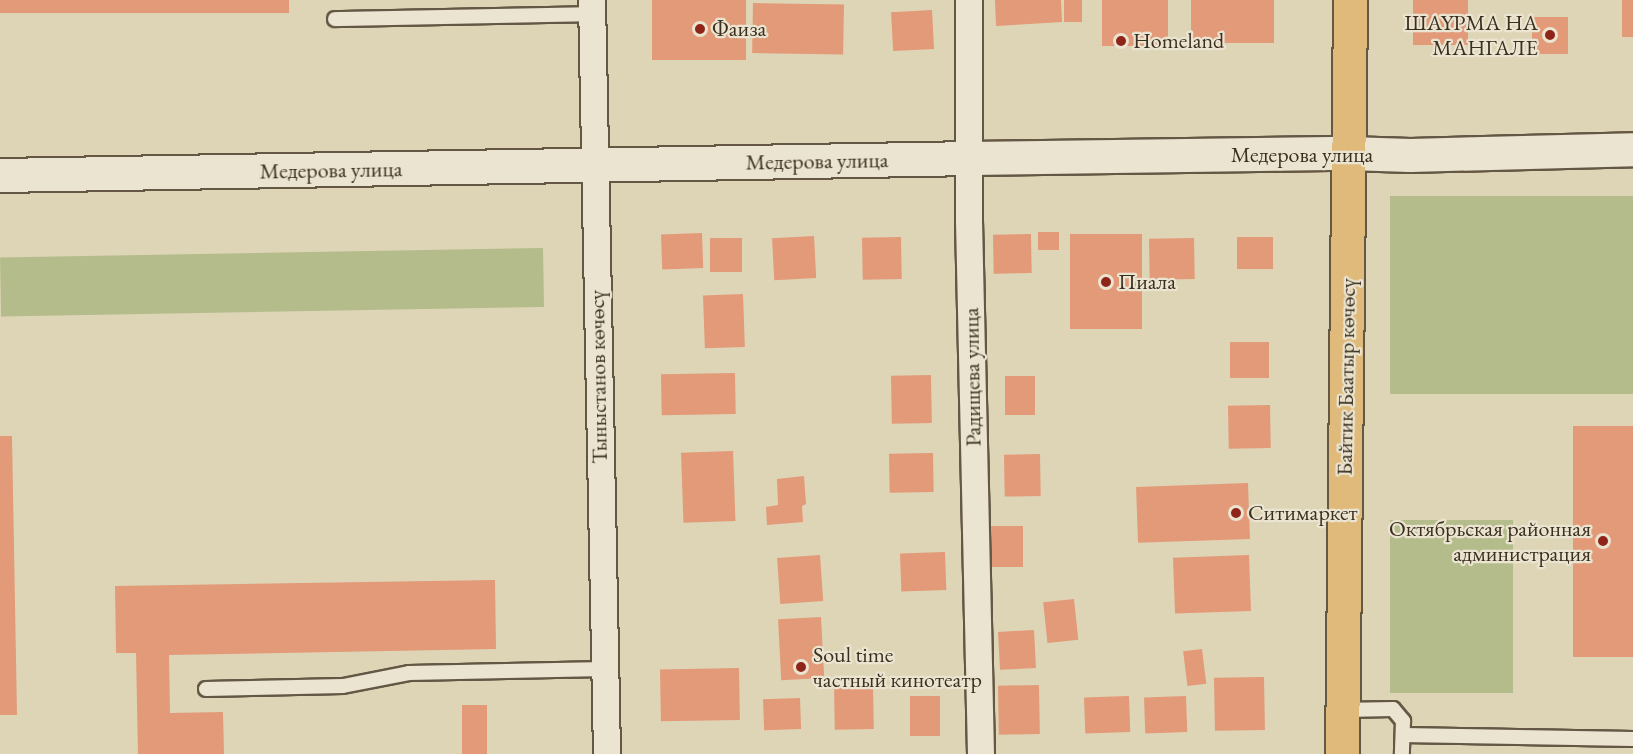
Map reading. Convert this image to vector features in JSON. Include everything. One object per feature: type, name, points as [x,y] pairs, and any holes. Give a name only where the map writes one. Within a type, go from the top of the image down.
[{"type":"main road","name":"Байтик Баатыр көчөсү","points":[[1342,754],[1350,0]]},
{"type":"main road","name":"Медерова улица","points":[[0,175],[970,158],[1348,153],[1410,155],[1633,149]]},
{"type":"street","name":"Радищева улица","points":[[969,0],[969,221],[981,754]]},
{"type":"street","name":"Тыныстанов көчөсү","points":[[592,7],[607,754]]},
{"type":"lane","points":[[336,19],[592,7]]},
{"type":"lane","points":[[206,689],[343,686],[409,673],[605,669]]},
{"type":"lane","points":[[1343,710],[1393,709],[1403,721],[1402,754]]},
{"type":"lane","points":[[1403,735],[1633,739]]},
{"type":"green space","points":[[1390,196],[1633,196],[1633,394],[1390,394]]},
{"type":"green space","points":[[543,248],[544,307],[1,316],[0,257]]},
{"type":"green space","points":[[1390,520],[1513,520],[1513,693],[1390,693]]},
{"type":"building","points":[[0,0],[289,0],[289,13],[0,13]]},
{"type":"building","name":"Фаиза","points":[[652,0],[746,0],[746,60],[652,60]]},
{"type":"building","points":[[995,0],[1061,0],[1062,22],[996,26]]},
{"type":"building","points":[[1064,0],[1082,0],[1082,22],[1064,22]]},
{"type":"building","points":[[1102,0],[1168,0],[1168,46],[1102,46]]},
{"type":"building","points":[[1191,0],[1274,0],[1274,43],[1191,43]]},
{"type":"building","points":[[1413,0],[1468,0],[1468,45],[1413,45]]},
{"type":"building","points":[[1622,0],[1633,0],[1633,37],[1622,37]]},
{"type":"building","points":[[753,3],[844,5],[843,55],[752,53]]},
{"type":"building","points":[[932,10],[934,49],[893,51],[891,12]]},
{"type":"building","name":"ШАҮРМА НА МАНГАЛЕ","points":[[1532,17],[1568,17],[1568,54],[1532,54]]},
{"type":"building","points":[[1038,232],[1059,232],[1059,250],[1038,250]]},
{"type":"building","points":[[702,233],[703,268],[662,269],[661,234]]},
{"type":"building","points":[[1031,234],[1032,273],[994,274],[993,235]]},
{"type":"building","name":"Пиала","points":[[1070,234],[1142,234],[1142,329],[1070,329]]},
{"type":"building","points":[[814,236],[816,278],[774,280],[772,238]]},
{"type":"building","points":[[901,237],[902,279],[863,280],[862,238]]},
{"type":"building","points":[[1237,237],[1273,237],[1273,269],[1237,269]]},
{"type":"building","points":[[710,238],[742,238],[742,272],[710,272]]},
{"type":"building","points":[[1194,238],[1195,279],[1150,280],[1149,239]]},
{"type":"building","points":[[743,294],[745,347],[705,348],[703,295]]},
{"type":"building","points":[[1230,342],[1269,342],[1269,378],[1230,378]]},
{"type":"building","points":[[735,373],[736,414],[662,415],[661,374]]},
{"type":"building","points":[[931,375],[932,423],[892,424],[891,376]]},
{"type":"building","points":[[1005,376],[1035,376],[1035,415],[1005,415]]},
{"type":"building","points":[[1270,405],[1271,448],[1229,449],[1228,406]]},
{"type":"building","name":"Октябрьская районная администрация","points":[[1573,426],[1633,426],[1633,657],[1573,657]]},
{"type":"building","points":[[0,436],[12,436],[17,715],[0,715]]},
{"type":"building","points":[[733,451],[735,521],[683,523],[681,453]]},
{"type":"building","points":[[933,453],[934,492],[890,493],[889,454]]},
{"type":"building","points":[[1040,454],[1041,496],[1005,497],[1004,455]]},
{"type":"building","points":[[804,476],[806,504],[802,506],[803,522],[767,525],[766,507],[778,505],[777,479]]},
{"type":"building","points":[[1248,483],[1250,539],[1138,543],[1136,487]]},
{"type":"building","points":[[988,526],[1023,526],[1023,567],[988,567]]},
{"type":"building","points":[[945,552],[946,590],[901,592],[900,554]]},
{"type":"building","points":[[820,555],[823,601],[780,604],[777,558]]},
{"type":"building","points":[[1249,555],[1251,611],[1175,614],[1173,558]]},
{"type":"building","points":[[495,580],[496,649],[169,655],[170,713],[223,712],[224,754],[138,754],[136,653],[116,653],[115,586]]},
{"type":"building","points":[[1074,599],[1078,640],[1047,643],[1043,602]]},
{"type":"building","points":[[821,617],[824,678],[781,680],[778,619]]},
{"type":"building","points":[[1034,630],[1036,668],[1000,670],[998,632]]},
{"type":"building","points":[[1202,649],[1206,684],[1187,686],[1183,651]]},
{"type":"building","points":[[739,668],[740,720],[661,721],[660,669]]},
{"type":"building","points":[[1264,677],[1265,730],[1215,731],[1214,678]]},
{"type":"building","points":[[873,685],[874,729],[835,730],[834,686]]},
{"type":"building","points":[[1039,685],[1040,734],[999,735],[998,686]]},
{"type":"building","points":[[910,696],[940,696],[940,736],[910,736]]},
{"type":"building","points":[[1129,696],[1130,732],[1085,734],[1084,698]]},
{"type":"building","points":[[1186,696],[1187,732],[1145,733],[1144,697]]},
{"type":"building","points":[[800,698],[801,729],[764,730],[763,699]]},
{"type":"building","points":[[462,705],[487,705],[487,754],[462,754]]},
{"type":"place","name":"Фаиза","points":[[700,29]]},
{"type":"place","name":"ШАҮРМА НА МАНГАЛЕ","points":[[1550,35]]},
{"type":"place","name":"Homeland","points":[[1121,41]]},
{"type":"place","name":"Пиала","points":[[1106,282]]},
{"type":"place","name":"Ситимаркет","points":[[1236,513]]},
{"type":"place","name":"Октябрьская районная администрация","points":[[1603,541]]},
{"type":"place","name":"Soul time частный кинотеатр","points":[[801,667]]}]
